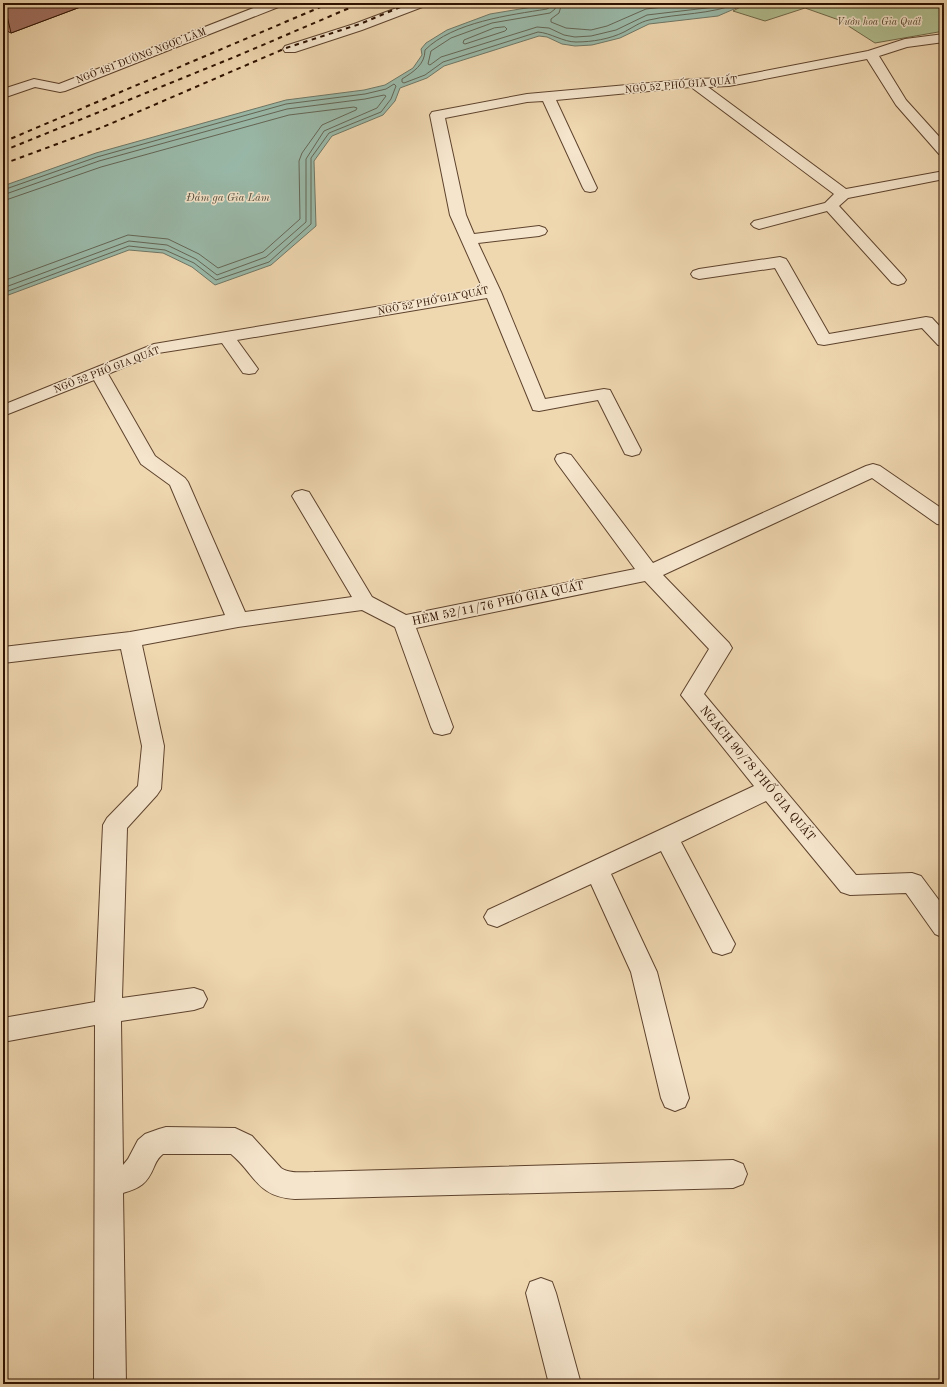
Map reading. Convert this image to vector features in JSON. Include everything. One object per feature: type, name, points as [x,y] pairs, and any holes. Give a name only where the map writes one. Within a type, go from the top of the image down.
[{"type":"street","name":"NGÕ 481 ĐƯỜNG NGỌC LÂM","points":[[3,94],[34,83],[60,88],[277,3]]},
{"type":"street","points":[[290,49],[365,25],[421,3]]},
{"type":"street","name":"NGÕ 52 PHỐ GIA QUẤT","points":[[3,411],[154,349],[493,292],[458,215],[437,114],[527,98],[694,83],[729,82],[871,54],[905,43],[944,38]]},
{"type":"street","points":[[871,54],[901,102],[941,144]]},
{"type":"street","points":[[694,83],[843,194]]},
{"type":"street","points":[[548,97],[590,188]]},
{"type":"street","points":[[759,224],[830,206],[843,194],[944,175]]},
{"type":"street","points":[[830,206],[898,280]]},
{"type":"street","points":[[469,239],[539,231]]},
{"type":"street","points":[[699,274],[780,262],[824,340],[926,322],[944,341]]},
{"type":"street","points":[[493,292],[539,406],[604,394],[632,450]]},
{"type":"street","points":[[226,337],[249,368]]},
{"type":"street","points":[[98,372],[148,460],[178,482],[238,620]]},
{"type":"street","points":[[564,459],[649,573]]},
{"type":"street","name":"HẺM 52/11/76 PHỐ GIA QUẤT","points":[[365,602],[404,624],[649,573],[872,470],[944,519]]},
{"type":"street","points":[[3,655],[130,640],[238,620],[365,602],[302,496]]},
{"type":"street","name":"NGÁCH 90/78 PHỐ GIA QUẤT","points":[[649,573],[721,648],[692,695],[770,789],[850,885],[912,883],[944,927]]},
{"type":"street","points":[[404,624],[442,727]]},
{"type":"street","points":[[110,1384],[108,1011],[115,825],[149,789],[153,746],[130,640]]},
{"type":"street","points":[[497,917],[770,789]]},
{"type":"street","points":[[666,837],[722,944]]},
{"type":"street","points":[[597,870],[644,972],[675,1098]]},
{"type":"street","points":[[3,1030],[108,1011],[194,999]]},
{"type":"street","points":[[109,1181],[122,1180],[132,1176],[137,1172],[148,1149],[156,1143],[166,1140],[234,1141],[244,1146],[267,1174],[278,1182],[295,1185],[314,1186],[733,1174]]},
{"type":"street","points":[[541,1293],[565,1384]]},
{"type":"green space","name":"Vườn hoa Gia Quất","points":[[748,3],[944,3],[944,31],[875,43],[839,20],[805,8],[765,21],[733,11]]},
{"type":"water","name":"Đầm ga Gia Lâm","points":[[556,3],[748,3],[718,16],[649,24],[620,38],[592,45],[575,46],[562,44],[547,37],[539,36],[444,66],[427,78],[400,88],[395,101],[383,115],[332,136],[314,161],[316,226],[271,265],[215,285],[192,267],[163,253],[129,250],[3,297],[3,186],[96,153],[286,100],[364,90],[385,85],[413,68],[422,55],[421,49],[426,43],[447,30],[490,14]]},
{"type":"railway","points":[[3,142],[330,3]]},
{"type":"railway","points":[[3,151],[237,56],[361,3]]},
{"type":"railway","points":[[3,164],[103,127],[286,48],[360,24],[410,3]]}]
